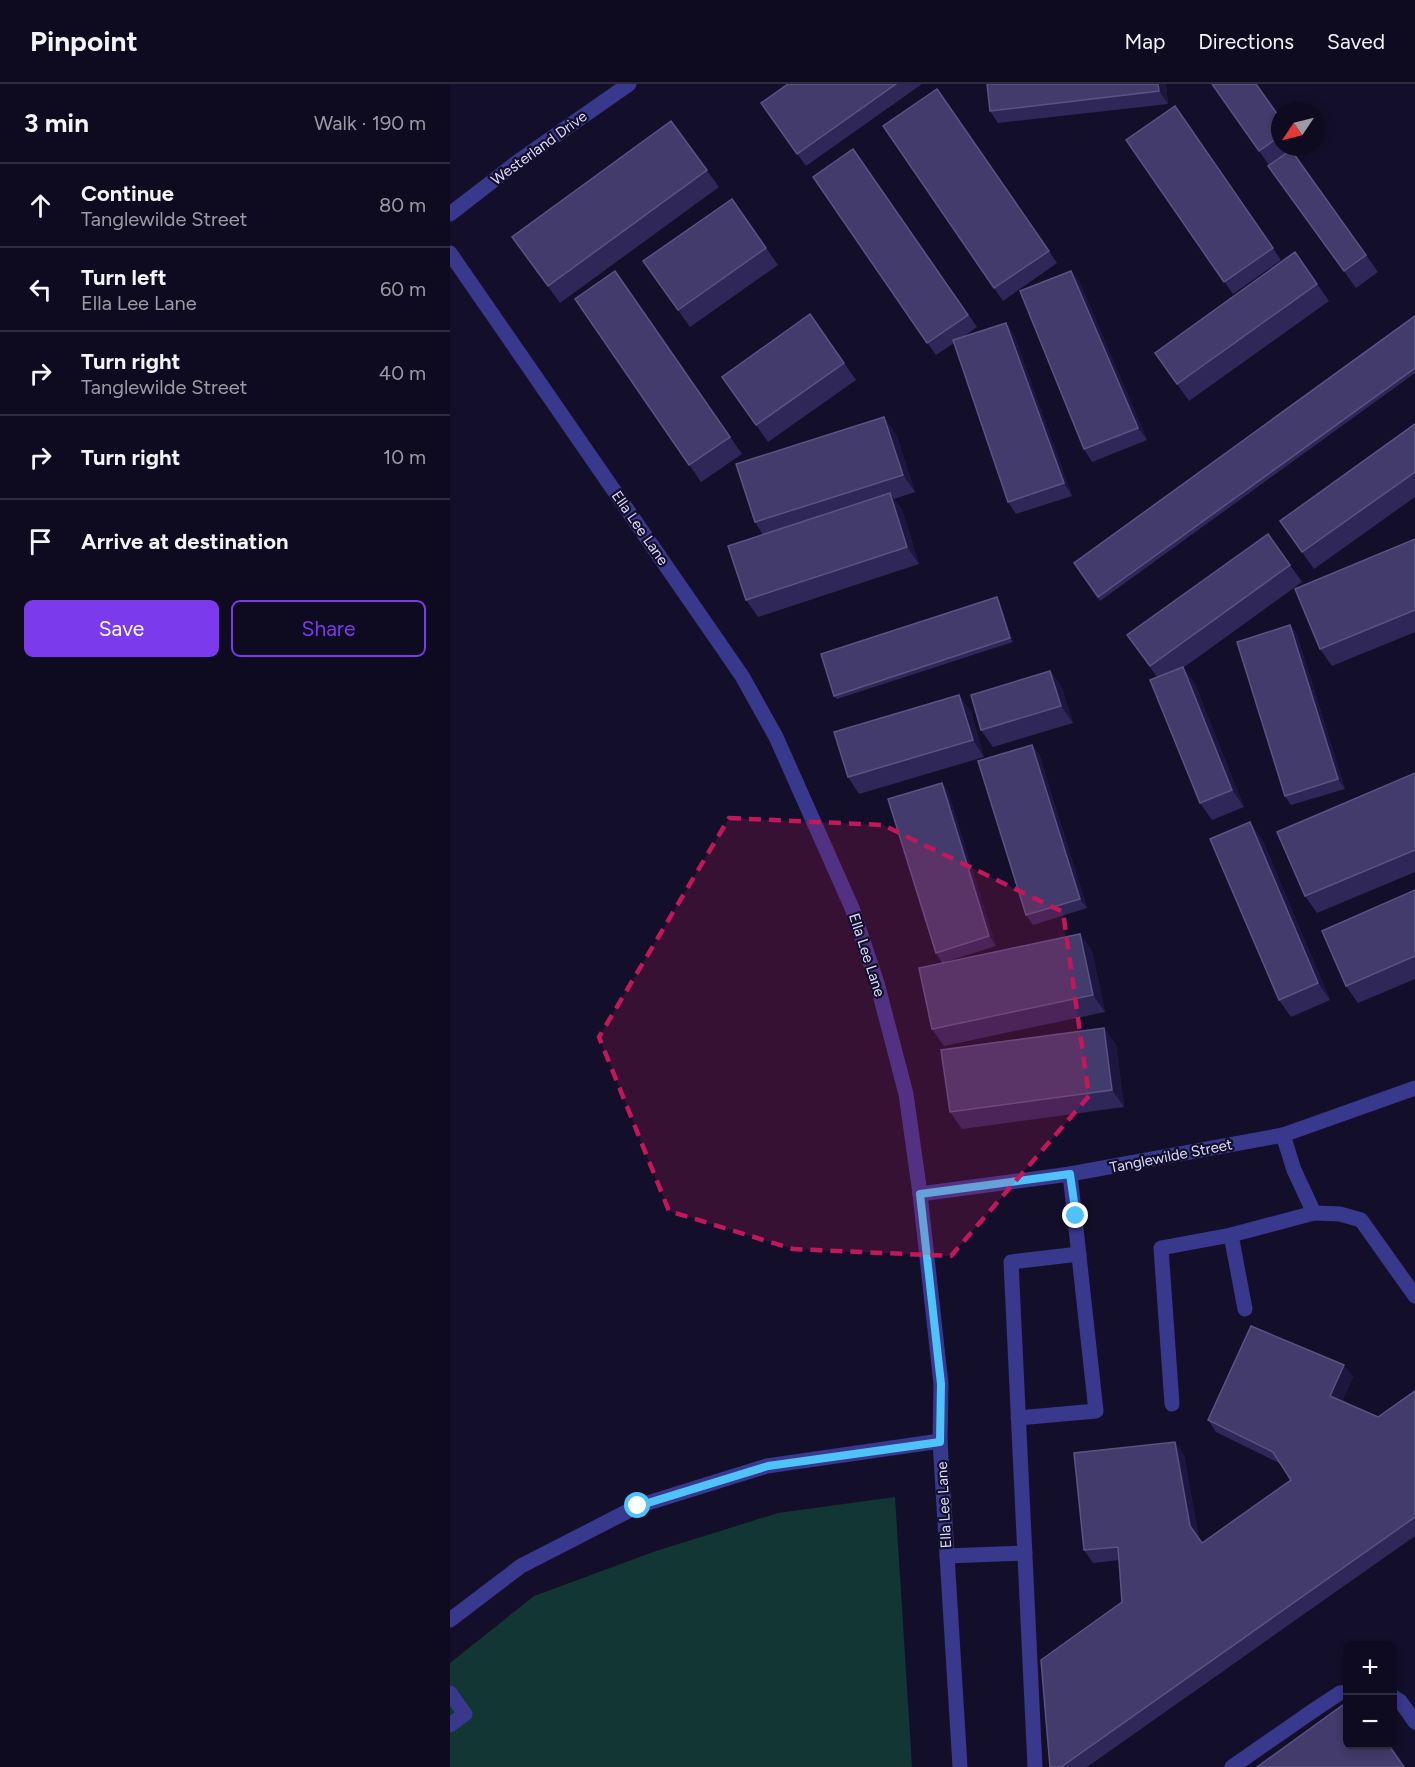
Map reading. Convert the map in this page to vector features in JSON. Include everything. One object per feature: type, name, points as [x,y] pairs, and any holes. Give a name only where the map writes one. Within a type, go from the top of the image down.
[{"type":"street","name":"Westerland Drive","points":[[450,214],[516,163],[629,84]]},
{"type":"street","name":"Ella Lee Lane","points":[[450,253],[742,676],[776,737],[852,908],[877,983],[906,1094],[920,1194],[941,1384],[940,1442],[960,1767]]},
{"type":"street","name":"Tanglewilde Street","points":[[920,1194],[1070,1174],[1283,1135],[1415,1088]]},
{"type":"street","points":[[1283,1135],[1294,1170],[1314,1213]]},
{"type":"street","points":[[1018,1418],[1096,1411],[1070,1174]]},
{"type":"street","points":[[1172,1404],[1161,1248],[1231,1235],[1314,1213],[1340,1214],[1361,1220],[1415,1296]]},
{"type":"street","points":[[1231,1235],[1245,1309]]},
{"type":"street","points":[[1035,1767],[1011,1262],[1079,1254]]},
{"type":"street","points":[[450,1620],[521,1566],[638,1506],[768,1466],[940,1442]]},
{"type":"street","points":[[947,1556],[1025,1553]]},
{"type":"street","points":[[450,1693],[465,1714],[450,1725]]},
{"type":"street","points":[[1232,1767],[1324,1703],[1343,1693]]},
{"type":"street","points":[[1397,1699],[1415,1722]]},
{"type":"highlighted area","points":[[729,818],[883,825],[1063,912],[1089,1096],[951,1256],[793,1249],[669,1211],[599,1037]]},
{"type":"green space","points":[[895,1497],[912,1767],[450,1767],[450,1663],[534,1596],[656,1551],[778,1513]]},
{"type":"building","points":[[788,84],[896,84],[797,154],[761,103]]},
{"type":"building","points":[[987,84],[1158,84],[1159,91],[990,111]]},
{"type":"building","points":[[1212,84],[1256,84],[1271,105],[1271,142],[1259,151]]},
{"type":"building","points":[[937,89],[1049,251],[994,288],[883,126]]},
{"type":"building","points":[[1175,106],[1273,248],[1224,282],[1126,140]]},
{"type":"building","points":[[671,121],[707,170],[548,286],[512,237]]},
{"type":"building","points":[[853,149],[968,315],[927,343],[813,177]]},
{"type":"building","points":[[1282,156],[1295,156],[1366,255],[1344,271],[1268,166]]},
{"type":"building","points":[[732,199],[766,248],[678,310],[643,261]]},
{"type":"building","points":[[1295,252],[1317,284],[1177,384],[1155,353]]},
{"type":"building","points":[[615,271],[730,437],[689,465],[575,299]]},
{"type":"building","points":[[1071,271],[1138,428],[1084,449],[1020,291]]},
{"type":"building","points":[[810,314],[844,363],[756,425],[722,377]]},
{"type":"building","points":[[1415,316],[1415,368],[1098,597],[1074,563]]},
{"type":"building","points":[[1006,323],[1064,483],[1008,502],[953,340]]},
{"type":"building","points":[[884,417],[903,475],[755,522],[736,464]]},
{"type":"building","points":[[1415,424],[1415,472],[1302,552],[1280,521]]},
{"type":"building","points":[[890,493],[907,547],[746,600],[728,546]]},
{"type":"building","points":[[1268,534],[1290,565],[1150,666],[1127,635]]},
{"type":"building","points":[[1415,539],[1415,610],[1320,649],[1295,589]]},
{"type":"building","points":[[997,597],[1010,638],[834,696],[821,654]]},
{"type":"building","points":[[1290,625],[1338,779],[1285,796],[1237,642]]},
{"type":"building","points":[[1183,667],[1232,790],[1200,803],[1150,680]]},
{"type":"building","points":[[1050,671],[1061,706],[981,730],[971,695]]},
{"type":"building","points":[[959,695],[973,740],[848,777],[834,732]]},
{"type":"building","points":[[1032,745],[1080,899],[1026,915],[978,761]]},
{"type":"building","points":[[1415,773],[1415,850],[1305,896],[1277,832]]},
{"type":"building","points":[[942,783],[989,936],[936,953],[888,799]]},
{"type":"building","points":[[1250,822],[1318,983],[1279,1000],[1210,839]]},
{"type":"building","points":[[1415,890],[1415,956],[1346,986],[1322,931]]},
{"type":"building","points":[[1080,934],[1093,995],[932,1029],[919,968]]},
{"type":"building","points":[[1104,1028],[1112,1090],[950,1112],[941,1050]]},
{"type":"building","points":[[1251,1326],[1344,1365],[1330,1396],[1378,1417],[1415,1391],[1415,1517],[1061,1767],[1050,1767],[1041,1660],[1122,1602],[1118,1547],[1084,1550],[1074,1453],[1175,1442],[1190,1526],[1202,1543],[1291,1480],[1273,1452],[1208,1420]]},
{"type":"building","points":[[1343,1705],[1343,1749],[1391,1749],[1404,1767],[1257,1767]]},
{"type":"route","points":[[638,1506],[768,1466],[940,1442],[941,1384],[920,1194],[1070,1174],[1076,1216]]}]
